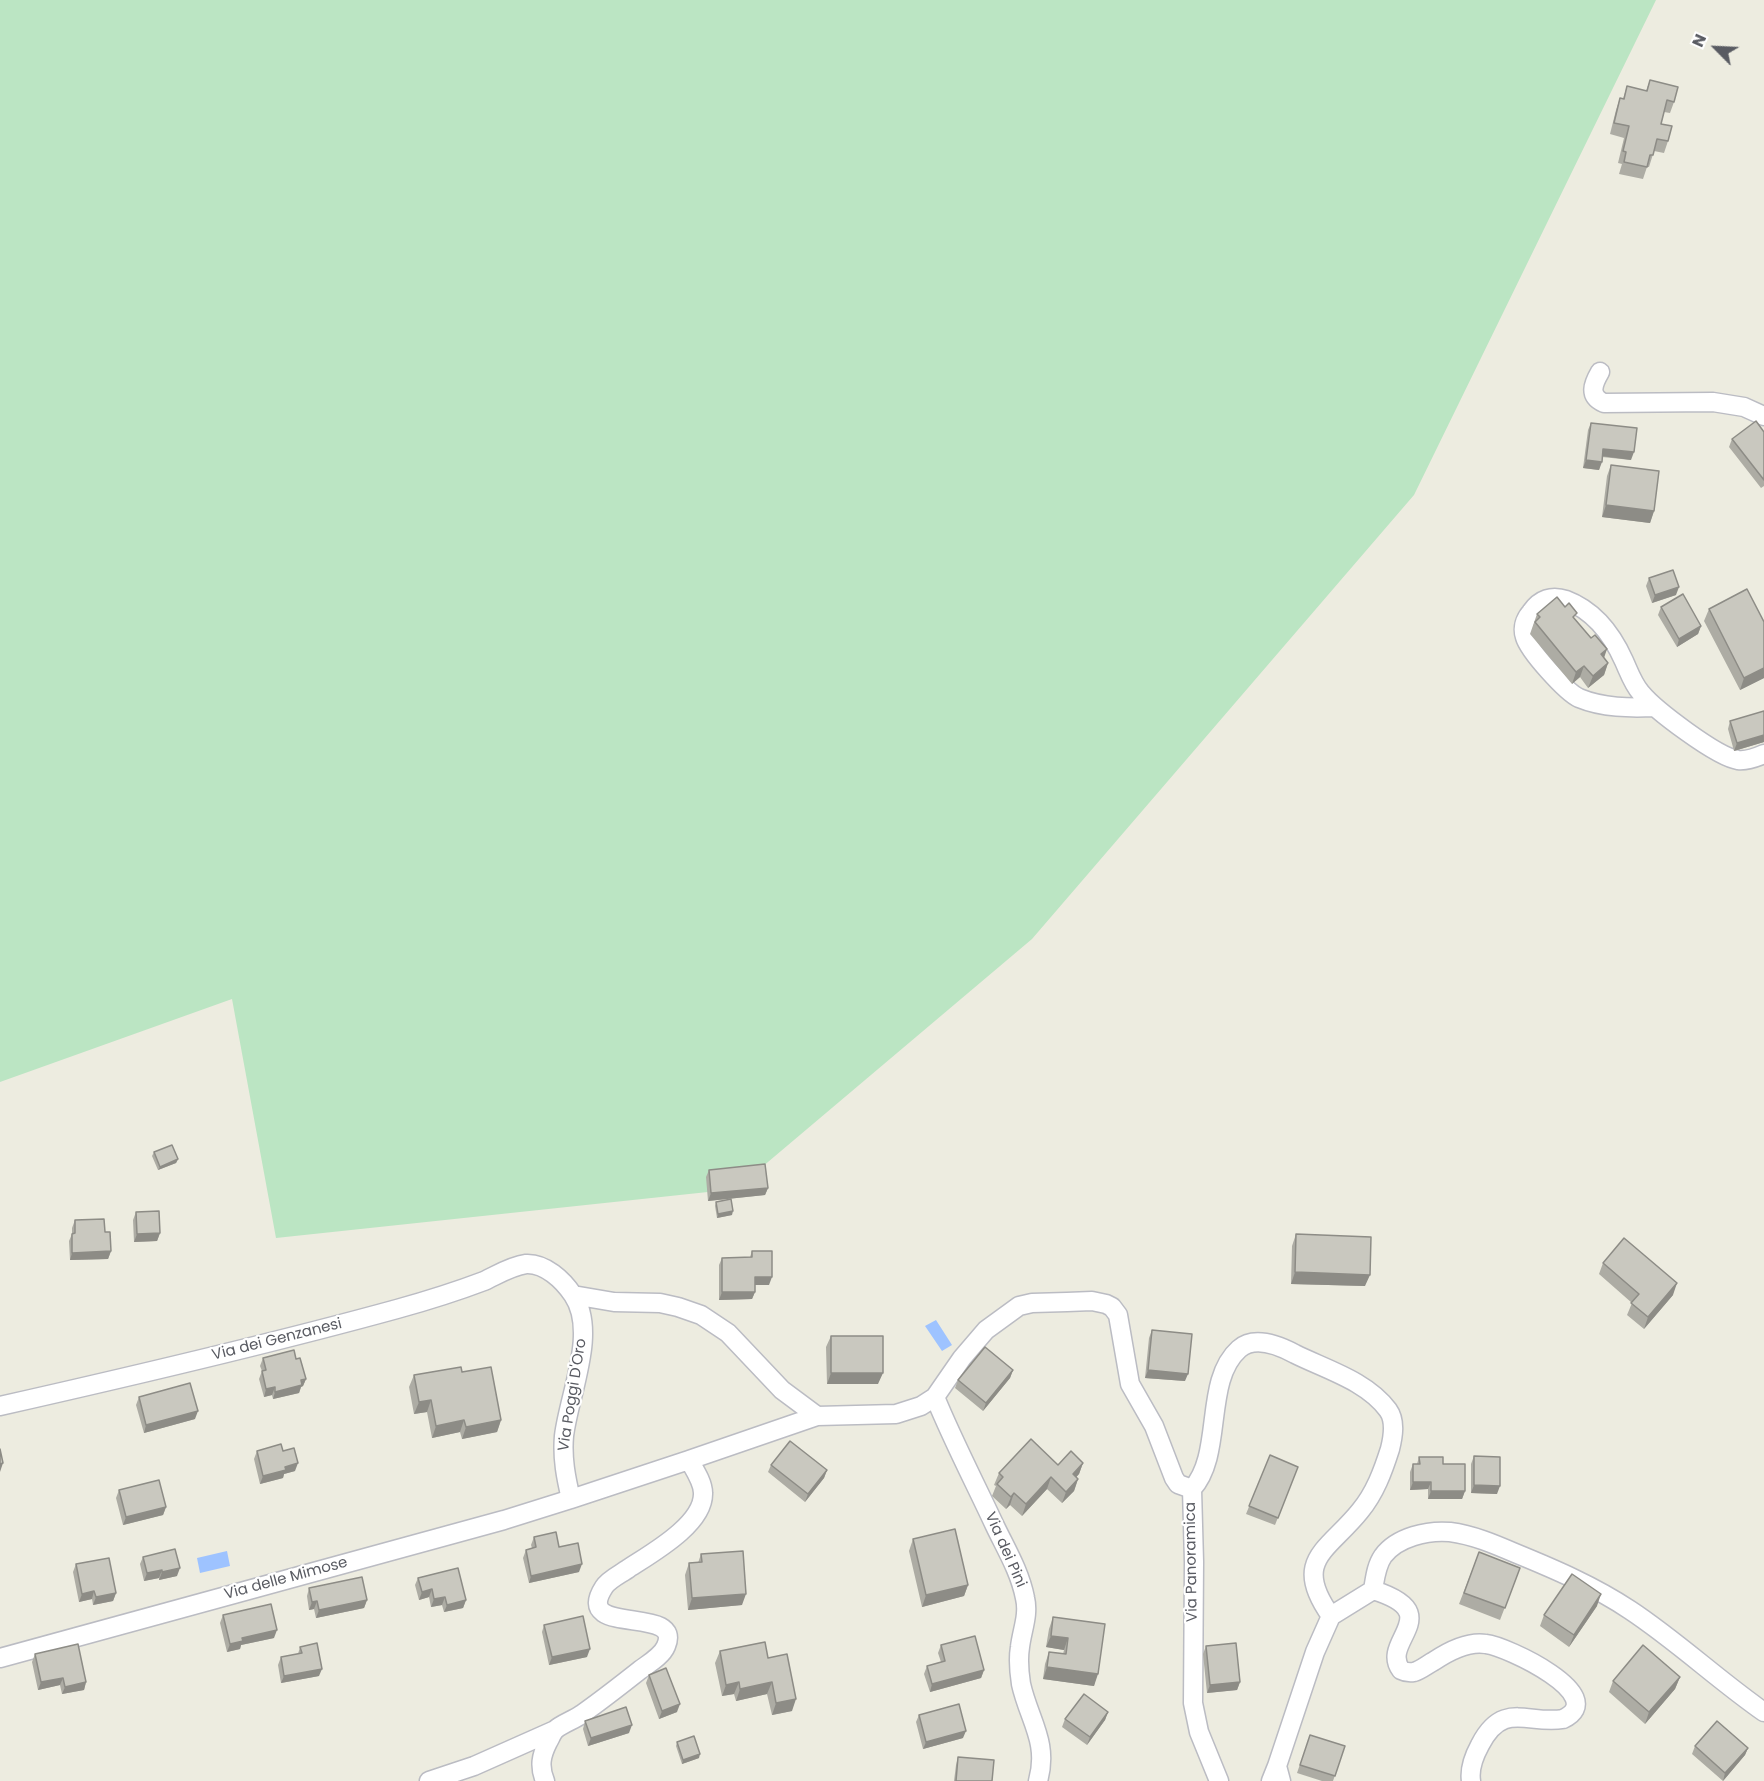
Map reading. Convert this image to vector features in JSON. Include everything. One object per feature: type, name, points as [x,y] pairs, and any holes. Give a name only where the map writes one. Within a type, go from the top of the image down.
[{"type":"street","points":[[1600,372],[1594,381],[1593,391],[1596,398],[1604,403],[1713,402],[1744,407],[1764,416]]},
{"type":"street","points":[[1655,706],[1602,705],[1579,698],[1567,690],[1526,640],[1525,625],[1531,610],[1544,600],[1556,598],[1576,604],[1594,616],[1614,640],[1637,687],[1655,706],[1723,756],[1746,760],[1764,754]]},
{"type":"street","name":"Via dei Genzanesi","points":[[0,1406],[168,1368],[394,1310],[468,1286],[525,1264],[549,1270]]},
{"type":"street","name":"Via Poggi D'Oro","points":[[549,1270],[573,1294],[582,1317],[584,1338],[569,1405],[563,1448],[564,1467],[571,1499]]},
{"type":"street","points":[[573,1294],[603,1301],[660,1303],[701,1315],[728,1333],[782,1390],[817,1416]]},
{"type":"street","name":"Via Panoramica","points":[[689,1460],[817,1416],[896,1414],[915,1410],[935,1397],[956,1365],[980,1336],[1014,1308],[1032,1303],[1092,1301],[1112,1307],[1118,1315],[1130,1384],[1155,1426],[1170,1471],[1178,1484],[1192,1489],[1194,1550],[1192,1703],[1199,1732],[1219,1781]]},
{"type":"street","points":[[1192,1489],[1204,1470],[1223,1377],[1240,1348],[1246,1345],[1262,1343],[1283,1348],[1340,1375],[1377,1398],[1388,1410],[1393,1425],[1393,1438],[1383,1469],[1365,1506],[1325,1547],[1317,1560],[1313,1573],[1314,1585],[1331,1616]]},
{"type":"street","name":"Via dei Pini","points":[[935,1397],[1023,1588],[1027,1611],[1020,1646],[1019,1670],[1041,1746],[1042,1766],[1038,1781]]},
{"type":"street","points":[[429,1781],[474,1766],[555,1730],[592,1707],[652,1661],[666,1646],[668,1639],[661,1626],[648,1621],[624,1620],[608,1616],[599,1606],[599,1599],[606,1584],[678,1533],[697,1513],[703,1493],[700,1480],[689,1460],[571,1499]]},
{"type":"street","name":"Via delle Mimose","points":[[0,1658],[504,1520],[571,1499]]},
{"type":"street","points":[[1276,1776],[1312,1660],[1331,1616],[1373,1590],[1378,1567],[1383,1557],[1402,1541],[1435,1532],[1450,1532],[1477,1538],[1559,1572],[1614,1599],[1657,1629],[1764,1712]]},
{"type":"street","points":[[1373,1590],[1395,1598],[1407,1609],[1408,1625],[1397,1659],[1397,1665],[1401,1670],[1414,1672],[1464,1646],[1486,1644],[1514,1653],[1539,1667],[1561,1681],[1574,1694],[1576,1700],[1574,1710],[1563,1719],[1516,1717],[1501,1721],[1494,1726],[1483,1740],[1473,1760],[1471,1781]]},
{"type":"street","points":[[545,1781],[541,1770],[541,1758],[555,1730]]},
{"type":"green space","points":[[0,0],[1656,0],[1414,495],[1032,939],[736,1189],[276,1238],[232,999],[0,1082]]},
{"type":"water","points":[[936,1320],[952,1345],[942,1351],[925,1326]]},
{"type":"water","points":[[227,1551],[230,1566],[200,1573],[197,1558]]},
{"type":"building","points":[[1650,80],[1678,87],[1674,102],[1667,100],[1661,124],[1672,126],[1668,141],[1657,139],[1647,167],[1624,162],[1626,152],[1623,151],[1629,126],[1614,123],[1620,98],[1624,99],[1627,86],[1647,91]]},
{"type":"building","points":[[1756,421],[1764,432],[1764,480],[1732,439]]},
{"type":"building","points":[[1591,423],[1637,428],[1634,452],[1603,449],[1602,462],[1586,460]]},
{"type":"building","points":[[1611,465],[1659,471],[1654,511],[1606,505]]},
{"type":"building","points":[[1673,570],[1679,587],[1655,595],[1649,578]]},
{"type":"building","points":[[1747,589],[1764,622],[1764,668],[1744,678],[1709,609]]},
{"type":"building","points":[[1683,594],[1701,626],[1679,639],[1661,607]]},
{"type":"building","points":[[1557,597],[1565,607],[1569,603],[1577,613],[1573,617],[1591,638],[1595,635],[1607,649],[1601,654],[1608,663],[1593,676],[1584,666],[1576,672],[1535,622],[1540,617],[1537,614]]},
{"type":"building","points":[[1764,711],[1764,735],[1737,743],[1730,721]]},
{"type":"building","points":[[172,1145],[178,1159],[160,1167],[154,1152]]},
{"type":"building","points":[[765,1164],[768,1188],[711,1193],[709,1170]]},
{"type":"building","points":[[731,1199],[733,1211],[718,1214],[716,1202]]},
{"type":"building","points":[[159,1211],[160,1233],[137,1234],[136,1212]]},
{"type":"building","points":[[104,1219],[105,1232],[110,1232],[111,1251],[72,1253],[75,1220]]},
{"type":"building","points":[[1296,1234],[1371,1237],[1370,1275],[1295,1272]]},
{"type":"building","points":[[1624,1238],[1677,1283],[1648,1317],[1631,1303],[1639,1294],[1603,1263]]},
{"type":"building","points":[[752,1251],[772,1251],[772,1277],[755,1277],[755,1292],[722,1292],[722,1258],[752,1257]]},
{"type":"building","points":[[1152,1330],[1192,1334],[1188,1374],[1148,1370]]},
{"type":"building","points":[[831,1336],[883,1336],[883,1373],[831,1373]]},
{"type":"building","points":[[985,1347],[1013,1370],[986,1403],[958,1380]]},
{"type":"building","points":[[294,1350],[296,1359],[300,1358],[306,1379],[301,1380],[302,1385],[275,1392],[275,1387],[266,1389],[262,1371],[266,1370],[263,1358]]},
{"type":"building","points":[[461,1367],[462,1372],[491,1367],[501,1420],[466,1427],[464,1420],[436,1426],[431,1400],[419,1402],[414,1375]]},
{"type":"building","points":[[190,1383],[198,1411],[146,1425],[139,1397]]},
{"type":"building","points":[[1031,1439],[1058,1465],[1071,1451],[1083,1463],[1073,1474],[1078,1479],[1066,1492],[1051,1477],[1026,1504],[1014,1493],[1011,1497],[997,1484],[1003,1477],[999,1473]]},
{"type":"building","points":[[790,1441],[827,1470],[808,1494],[771,1465]]},
{"type":"building","points":[[281,1444],[283,1451],[294,1448],[298,1463],[285,1467],[286,1470],[263,1476],[257,1451]]},
{"type":"building","points":[[1270,1455],[1298,1467],[1278,1518],[1249,1506]]},
{"type":"building","points":[[1474,1456],[1500,1457],[1500,1486],[1474,1485]]},
{"type":"building","points":[[1419,1457],[1443,1457],[1443,1464],[1465,1464],[1465,1491],[1431,1491],[1431,1482],[1413,1482],[1413,1464],[1420,1464]]},
{"type":"building","points":[[159,1480],[166,1507],[126,1517],[119,1490]]},
{"type":"building","points":[[955,1529],[968,1585],[926,1595],[913,1539]]},
{"type":"building","points":[[556,1532],[559,1547],[578,1543],[582,1564],[531,1576],[526,1550],[536,1547],[534,1537]]},
{"type":"building","points":[[175,1549],[180,1568],[147,1573],[143,1557]]},
{"type":"building","points":[[743,1551],[746,1594],[692,1598],[689,1563],[702,1562],[701,1554]]},
{"type":"building","points":[[1479,1552],[1520,1568],[1505,1608],[1464,1593]]},
{"type":"building","points":[[109,1558],[116,1593],[96,1597],[94,1591],[82,1594],[76,1564]]},
{"type":"building","points":[[458,1568],[466,1600],[447,1605],[445,1597],[434,1599],[432,1589],[422,1592],[418,1578]]},
{"type":"building","points":[[1572,1574],[1601,1594],[1574,1635],[1544,1615]]},
{"type":"building","points":[[362,1577],[367,1600],[319,1610],[317,1601],[312,1602],[309,1588]]},
{"type":"building","points":[[271,1604],[277,1630],[242,1638],[243,1641],[230,1644],[223,1615]]},
{"type":"building","points":[[583,1616],[590,1649],[552,1657],[544,1625]]},
{"type":"building","points":[[1053,1617],[1105,1624],[1098,1674],[1047,1667],[1049,1652],[1066,1654],[1068,1638],[1051,1636]]},
{"type":"building","points":[[975,1636],[984,1670],[932,1684],[927,1666],[945,1661],[941,1645]]},
{"type":"building","points":[[765,1642],[768,1658],[787,1654],[796,1699],[776,1703],[772,1682],[740,1689],[739,1682],[726,1685],[720,1651]]},
{"type":"building","points":[[317,1643],[322,1669],[284,1676],[281,1657],[302,1653],[300,1647]]},
{"type":"building","points":[[1236,1643],[1240,1682],[1210,1685],[1206,1646]]},
{"type":"building","points":[[78,1644],[86,1682],[65,1687],[63,1678],[41,1682],[35,1654]]},
{"type":"building","points":[[1643,1645],[1680,1677],[1649,1712],[1613,1681]]},
{"type":"building","points":[[666,1668],[680,1704],[662,1711],[649,1675]]},
{"type":"building","points":[[1084,1694],[1108,1712],[1090,1737],[1065,1719]]},
{"type":"building","points":[[959,1704],[966,1731],[926,1742],[919,1715]]},
{"type":"building","points":[[626,1707],[632,1725],[591,1738],[585,1721]]},
{"type":"building","points":[[1717,1721],[1748,1748],[1725,1773],[1695,1746]]},
{"type":"building","points":[[1310,1735],[1345,1746],[1335,1776],[1300,1765]]},
{"type":"building","points":[[694,1736],[700,1754],[683,1760],[677,1742]]},
{"type":"building","points":[[958,1757],[994,1760],[992,1781],[956,1781]]}]
